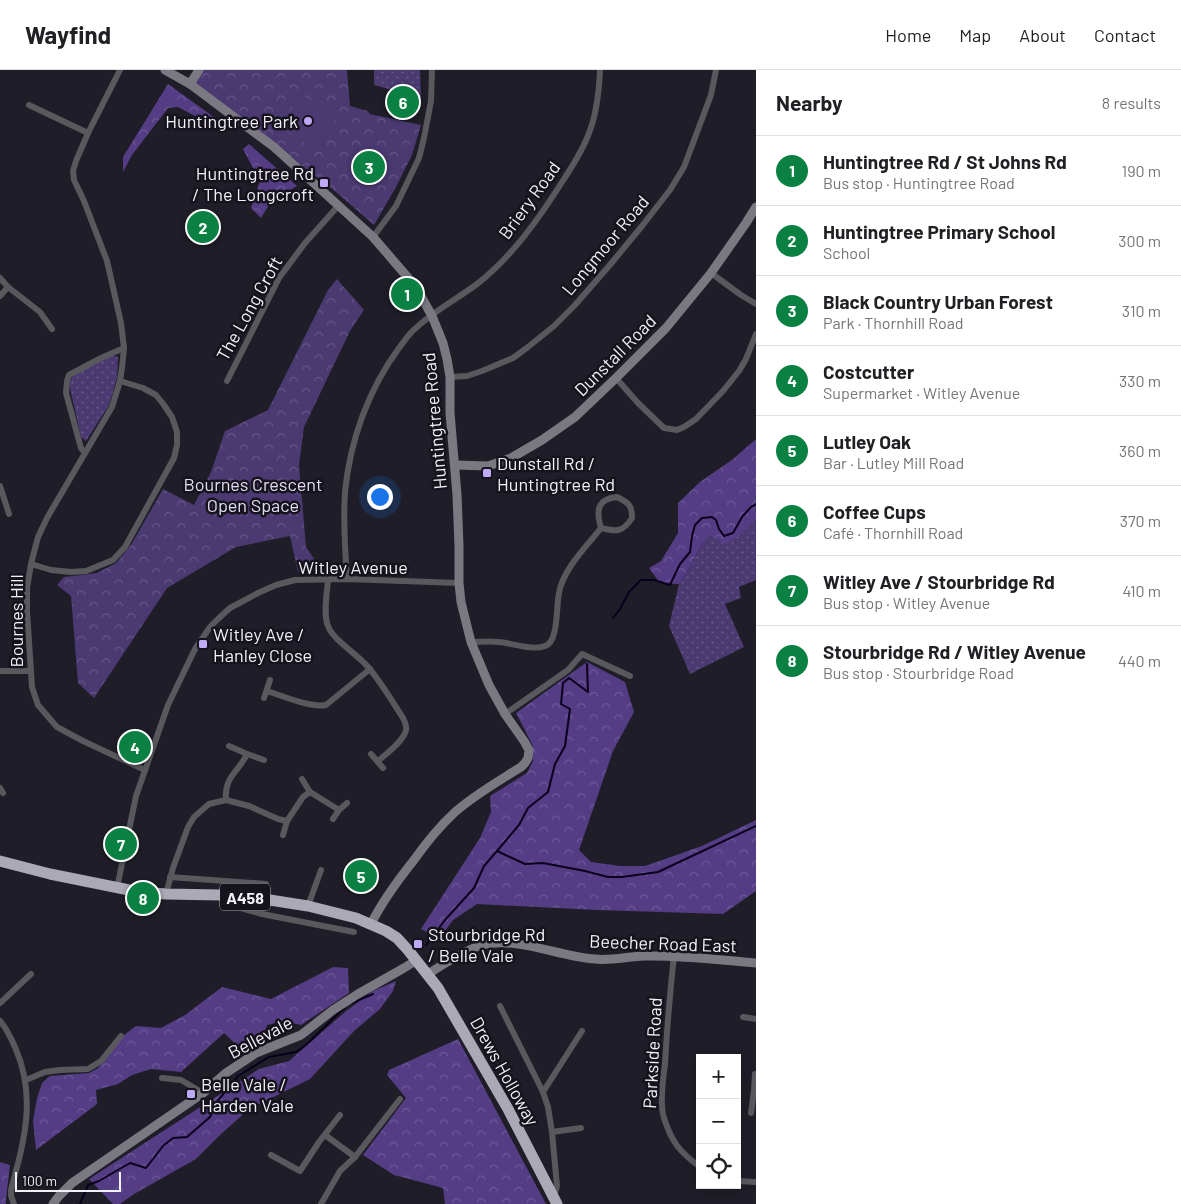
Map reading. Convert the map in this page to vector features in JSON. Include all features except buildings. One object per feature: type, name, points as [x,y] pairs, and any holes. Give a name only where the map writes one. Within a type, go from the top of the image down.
[{"type":"highway","name":"A458","points":[[0,861],[117,888],[166,894],[257,898],[308,906],[348,916],[386,931],[396,938],[417,960]]},
{"type":"highway","name":"Drews Holloway","points":[[417,960],[438,988],[508,1109],[555,1201]]},
{"type":"street","name":"Bournes Hill","points":[[120,70],[88,133],[73,171],[74,180],[107,261],[121,323],[124,348],[120,381],[112,407],[47,518],[38,537],[31,564],[27,596],[32,687],[38,705],[57,726],[83,741],[145,770]]},
{"type":"street","name":"Huntingtree Road","points":[[165,70],[190,84],[274,147],[373,237],[416,287],[432,316],[447,359],[450,377],[450,413],[455,465],[461,602],[471,642],[489,685],[505,714],[524,741],[529,754],[525,763],[455,812],[431,836],[396,881],[380,905],[371,924]]},
{"type":"street","points":[[190,84],[199,70]]},
{"type":"street","points":[[373,237],[396,206],[419,158],[431,101],[432,70]]},
{"type":"street","name":"Briery Road","points":[[347,579],[345,494],[348,468],[365,409],[398,349],[414,329],[477,284],[498,266],[524,237],[553,196],[589,134],[599,93],[600,70]]},
{"type":"street","name":"Longmoor Road","points":[[450,377],[467,376],[482,371],[498,365],[520,352],[554,326],[610,266],[670,190],[684,167],[711,95],[716,70]]},
{"type":"street","points":[[29,105],[88,133]]},
{"type":"street","name":"The Long Croft","points":[[227,381],[279,278],[305,243],[339,205]]},
{"type":"street","name":"Dunstall Road","points":[[455,465],[488,466],[511,458],[542,440],[575,417],[666,328],[711,273],[756,207]]},
{"type":"street","points":[[711,273],[741,296],[756,304]]},
{"type":"street","points":[[0,278],[8,287],[40,312],[52,329]]},
{"type":"street","points":[[0,296],[8,287]]},
{"type":"street","points":[[616,378],[664,428],[677,430],[696,419],[740,371],[756,334]]},
{"type":"street","points":[[86,453],[81,448],[66,393],[69,375],[100,358],[124,348]]},
{"type":"street","points":[[31,564],[51,570],[71,572],[86,571],[113,560],[125,547],[174,458],[177,432],[172,417],[164,405],[156,395],[143,388],[120,381]]},
{"type":"street","points":[[0,486],[9,514]]},
{"type":"street","points":[[617,497],[629,504],[632,510],[632,518],[626,526],[621,530],[612,531],[601,528],[598,516],[601,504],[610,498],[617,497]]},
{"type":"street","points":[[471,642],[496,641],[535,648],[549,644],[555,633],[559,592],[565,575],[601,528]]},
{"type":"street","name":"Witley Avenue","points":[[117,888],[132,811],[168,705],[195,648],[210,627],[230,608],[276,585],[295,580],[347,579],[459,583]]},
{"type":"street","points":[[328,580],[326,617],[330,631],[370,669],[406,725],[405,733],[401,740],[378,761]]},
{"type":"street","points":[[505,714],[568,670],[582,654],[630,676]]},
{"type":"street","points":[[267,691],[310,705],[326,705],[370,669]]},
{"type":"street","points":[[0,671],[31,671]]},
{"type":"street","points":[[264,698],[270,680]]},
{"type":"street","points":[[229,746],[264,760]]},
{"type":"street","points":[[226,800],[230,776],[243,762],[247,754]]},
{"type":"street","points":[[371,754],[383,768]]},
{"type":"street","points":[[302,779],[310,792],[340,810]]},
{"type":"street","points":[[283,835],[287,821],[303,797],[310,792]]},
{"type":"street","points":[[166,894],[186,833],[194,817],[210,804],[226,800],[249,806],[287,821]]},
{"type":"street","points":[[333,819],[346,803]]},
{"type":"street","points":[[308,906],[322,870]]},
{"type":"street","points":[[170,877],[266,884]]},
{"type":"street","points":[[234,896],[236,905],[241,908],[262,914],[354,932]]},
{"type":"street","name":"Beecher Road East","points":[[428,974],[472,949],[493,943],[520,945],[596,960],[644,956],[674,956],[756,963]]},
{"type":"street","name":"Parkside Road","points":[[674,956],[663,1087],[663,1116],[676,1146],[696,1164]]},
{"type":"street","name":"Bellevale","points":[[53,1204],[72,1183],[203,1093],[226,1073],[256,1054],[301,1035],[349,999],[417,960]]},
{"type":"street","points":[[0,1003],[32,974]]},
{"type":"street","points":[[500,1006],[543,1092],[548,1107],[557,1186],[555,1201]]},
{"type":"street","points":[[743,1017],[756,1019]]},
{"type":"street","points":[[0,1021],[9,1033],[21,1060],[28,1095],[23,1144],[11,1190],[14,1204]]},
{"type":"street","points":[[543,1092],[582,1031]]},
{"type":"street","points":[[26,1080],[45,1072],[88,1069],[101,1061],[121,1036]]},
{"type":"street","points":[[751,1113],[755,1091],[755,1074]]},
{"type":"street","points":[[162,1078],[180,1080],[203,1093]]},
{"type":"street","points":[[321,1204],[340,1171],[355,1157],[400,1100]]},
{"type":"street","points":[[271,1155],[300,1170],[340,1115]]},
{"type":"street","points":[[552,1132],[581,1128]]},
{"type":"street","points":[[325,1135],[355,1157]]},
{"type":"street","points":[[741,1181],[756,1182]]},
{"type":"green space","points":[[203,70],[347,70],[350,106],[368,111],[370,114],[421,125],[412,155],[374,225],[322,180],[301,168],[193,85]]},
{"type":"green space","points":[[374,70],[420,70],[421,98],[374,85]]},
{"type":"green space","points":[[168,84],[218,120],[195,116],[178,107],[168,108],[132,155],[123,172],[123,157]]},
{"type":"green space","name":"Huntingtree Park","points":[[302,94],[336,118],[314,149],[280,125]]},
{"type":"green space","points":[[249,144],[297,186],[272,200],[261,218],[251,208],[260,181],[243,149]]},
{"type":"green space","name":"Bournes Crescent Open Space","points":[[337,279],[364,310],[350,331],[304,427],[299,465],[306,547],[323,572],[298,572],[290,536],[236,547],[167,588],[94,698],[78,683],[71,596],[57,585],[64,577],[97,573],[116,563],[131,545],[163,489],[194,505],[211,472],[225,431],[268,410],[328,290]]},
{"type":"green space","points":[[111,355],[118,357],[117,378],[109,405],[86,441],[81,437],[69,384],[73,375]]},
{"type":"green space","points":[[756,439],[756,520],[740,535],[726,544],[711,536],[701,545],[679,584],[660,583],[649,568],[661,561],[678,533],[678,503],[700,482],[733,459]]},
{"type":"green space","points":[[756,520],[756,580],[739,587],[741,598],[725,604],[744,647],[690,674],[669,626],[679,584],[701,545],[711,536],[740,535]]},
{"type":"green space","points":[[587,662],[625,682],[634,712],[613,751],[579,850],[591,862],[620,866],[645,866],[702,846],[756,820],[756,891],[723,914],[477,904],[453,920],[439,939],[421,929],[480,838],[491,812],[490,796],[527,773],[533,761],[533,746],[516,713]]},
{"type":"green space","points":[[333,967],[348,968],[349,993],[301,1025],[283,1021],[267,1025],[258,1049],[248,1057],[224,1033],[181,1072],[151,1069],[132,1075],[118,1084],[96,1090],[97,1104],[36,1150],[33,1121],[37,1098],[42,1083],[50,1076],[89,1073],[98,1068],[124,1035],[136,1026],[161,1028],[185,1015],[222,987],[271,999]]},
{"type":"green space","points":[[396,981],[393,991],[380,1009],[354,1031],[310,1079],[249,1109],[196,1159],[120,1204],[113,1204],[89,1179],[259,1069],[289,1061],[345,1012],[373,991]]},
{"type":"green space","points":[[458,1039],[546,1204],[445,1204],[443,1188],[394,1175],[363,1155],[406,1098],[387,1075],[389,1070]]},
{"type":"green space","points":[[0,1162],[10,1165],[6,1204],[0,1204]]},
{"type":"waterway","points":[[613,618],[629,592],[641,580],[654,580],[670,585],[680,564],[690,552],[695,525],[702,518],[712,517],[716,520],[724,536],[733,533],[742,517],[756,504]]},
{"type":"waterway","points":[[497,851],[519,825],[528,808],[548,792],[555,764],[565,746],[570,709],[561,704],[563,683],[569,678],[588,692],[587,664]]},
{"type":"waterway","points":[[426,945],[445,920],[474,888],[484,866],[497,851],[525,864],[543,863],[608,877],[622,877],[658,872],[756,826]]},
{"type":"waterway","points":[[352,1003],[373,994]]},
{"type":"waterway","points":[[80,1204],[88,1185],[99,1181],[130,1163],[146,1168],[163,1146],[173,1138],[187,1137],[210,1117],[216,1103],[238,1076],[269,1057],[296,1052],[307,1044],[344,1008]]},
{"type":"place","name":"Coffee Cups","points":[[403,102]]},
{"type":"place","name":"Huntingtree Park","points":[[308,121]]},
{"type":"place","name":"Black Country Urban Forest","points":[[369,167]]},
{"type":"place","name":"Huntingtree Rd / The Longcroft","points":[[324,183]]},
{"type":"place","name":"Huntingtree Primary School","points":[[203,227]]},
{"type":"place","name":"Huntingtree Rd / St Johns Rd","points":[[407,294]]},
{"type":"place","name":"Dunstall Rd / Huntingtree Rd","points":[[487,473]]},
{"type":"place","name":"Witley Ave / Hanley Close","points":[[203,644]]},
{"type":"place","name":"Costcutter","points":[[135,747]]},
{"type":"place","name":"Witley Ave / Stourbridge Rd","points":[[121,844]]},
{"type":"place","name":"Lutley Oak","points":[[361,876]]},
{"type":"place","name":"Stourbridge Rd / Witley Avenue","points":[[143,898]]},
{"type":"place","name":"Stourbridge Rd / Belle Vale","points":[[418,944]]},
{"type":"place","name":"Belle Vale / Harden Vale","points":[[191,1094]]}]
